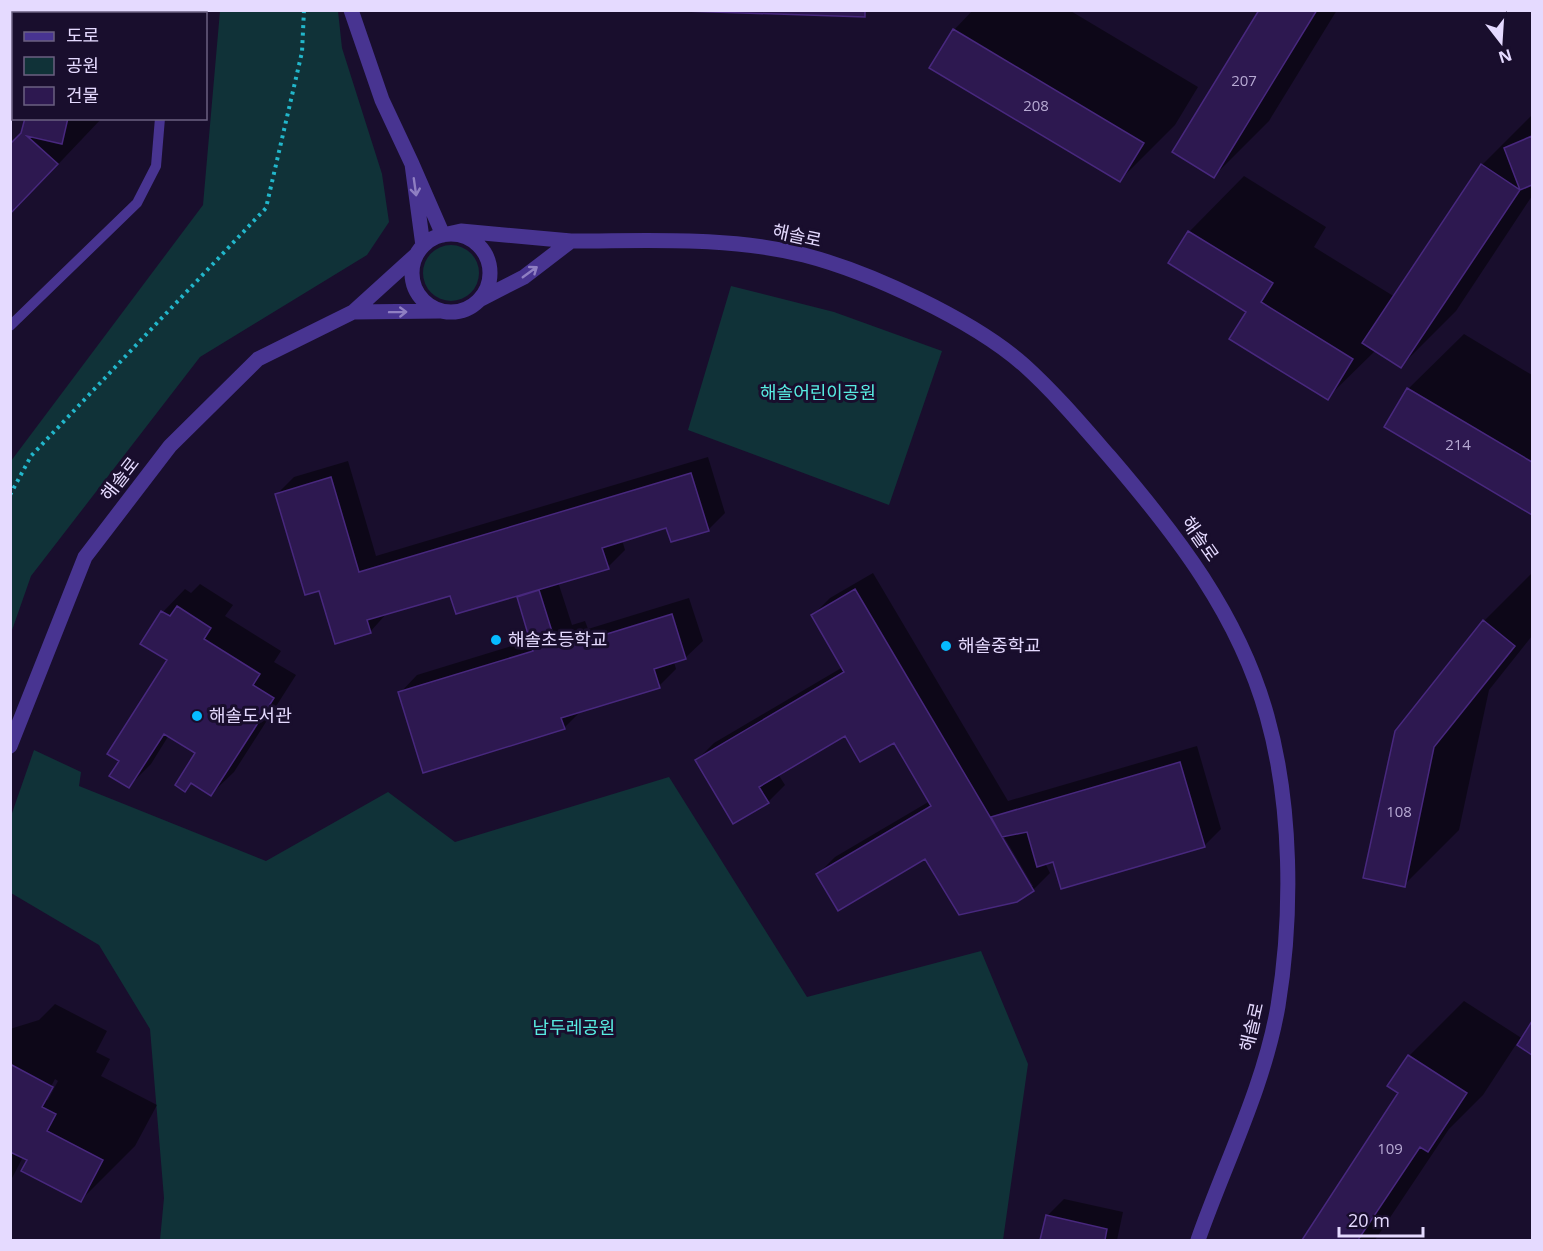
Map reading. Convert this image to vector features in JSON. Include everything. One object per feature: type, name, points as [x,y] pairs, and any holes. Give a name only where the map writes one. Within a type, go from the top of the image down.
[{"type":"street","points":[[351,10],[382,100],[443,235]]},
{"type":"street","points":[[412,164],[420,250],[412,272],[414,286],[430,307],[442,311]]},
{"type":"street","name":"해솔로","points":[[443,235],[461,231],[572,241],[717,240],[803,255],[852,270],[959,320],[1023,364],[1067,408],[1163,519],[1212,590],[1241,646],[1267,715],[1280,781],[1286,839],[1287,904],[1278,1005],[1263,1066],[1198,1240]]},
{"type":"street","points":[[353,312],[420,250],[443,235],[466,237],[484,252],[490,277],[479,300]]},
{"type":"street","points":[[353,312],[456,312],[524,277],[572,241]]},
{"type":"street","name":"해솔로","points":[[10,746],[85,557],[170,446],[258,359],[353,312]]},
{"type":"lane","points":[[10,326],[137,203],[156,166],[160,120]]},
{"type":"path","points":[[10,495],[31,456],[266,208],[302,52],[304,10]]},
{"type":"green space","points":[[220,11],[338,11],[342,48],[382,174],[389,222],[367,255],[200,357],[31,576],[11,633],[11,461],[203,205]]},
{"type":"green space","points":[[446,245],[456,245],[471,253],[477,262],[479,273],[477,284],[471,293],[456,301],[446,301],[435,296],[428,289],[423,278],[423,268],[428,257],[435,250]]},
{"type":"green space","name":"해솔어린이공원","points":[[731,286],[834,312],[942,351],[889,505],[688,430]]},
{"type":"green space","name":"남두레공원","points":[[34,750],[81,772],[79,786],[266,861],[388,792],[455,842],[669,777],[807,997],[981,951],[1028,1064],[1003,1240],[160,1240],[164,1198],[150,1029],[99,945],[11,893],[11,816]]},
{"type":"building","points":[[655,10],[865,10],[865,17]]},
{"type":"building","points":[[1259,10],[1317,10],[1214,178],[1172,152]]},
{"type":"building","points":[[953,29],[1144,143],[1120,182],[929,68]]},
{"type":"building","points":[[24,120],[68,120],[62,144],[27,136],[58,164],[10,214],[10,144],[21,133]]},
{"type":"building","points":[[1532,136],[1532,185],[1520,190],[1504,148]]},
{"type":"building","points":[[1481,164],[1520,190],[1401,368],[1362,343]]},
{"type":"building","points":[[1188,231],[1273,283],[1261,302],[1353,359],[1328,400],[1229,339],[1246,312],[1168,263]]},
{"type":"building","points":[[1407,388],[1532,462],[1532,515],[1384,427]]},
{"type":"building","points":[[691,473],[709,531],[671,542],[666,528],[602,548],[609,569],[456,614],[450,596],[367,620],[371,633],[335,644],[319,591],[305,595],[275,494],[331,477],[359,572]]},
{"type":"building","points":[[855,589],[1034,891],[1017,902],[959,915],[925,859],[838,911],[816,874],[931,806],[894,743],[860,762],[845,736],[759,787],[769,803],[733,824],[695,760],[844,672],[811,615]]},
{"type":"building","points":[[539,590],[555,641],[568,637],[571,645],[672,614],[686,659],[654,669],[660,688],[561,718],[565,729],[423,773],[398,692],[533,651],[517,597]]},
{"type":"building","name":"해솔도서관","points":[[177,606],[211,628],[204,639],[260,674],[253,685],[274,698],[211,796],[191,783],[185,792],[175,785],[195,753],[164,734],[129,788],[109,776],[119,761],[107,754],[167,660],[140,644],[161,611],[170,616]]},
{"type":"building","points":[[1483,620],[1515,646],[1434,747],[1405,887],[1363,878],[1395,731]]},
{"type":"building","points":[[1180,762],[1205,847],[1061,889],[1053,862],[1037,867],[1027,832],[1002,837],[991,817]]},
{"type":"building","points":[[1532,1021],[1532,1055],[1517,1045]]},
{"type":"building","points":[[1408,1055],[1467,1093],[1428,1152],[1420,1147],[1358,1240],[1302,1240],[1398,1093],[1387,1086]]},
{"type":"building","points":[[10,1064],[53,1087],[42,1107],[56,1114],[47,1131],[103,1160],[81,1202],[21,1171],[27,1160],[10,1152]]},
{"type":"building","points":[[1046,1215],[1107,1229],[1105,1240],[1040,1240]]},
{"type":"place","name":"해솔초등학교","points":[[496,640]]},
{"type":"place","name":"해솔중학교","points":[[946,646]]},
{"type":"place","name":"해솔도서관","points":[[197,716]]}]
